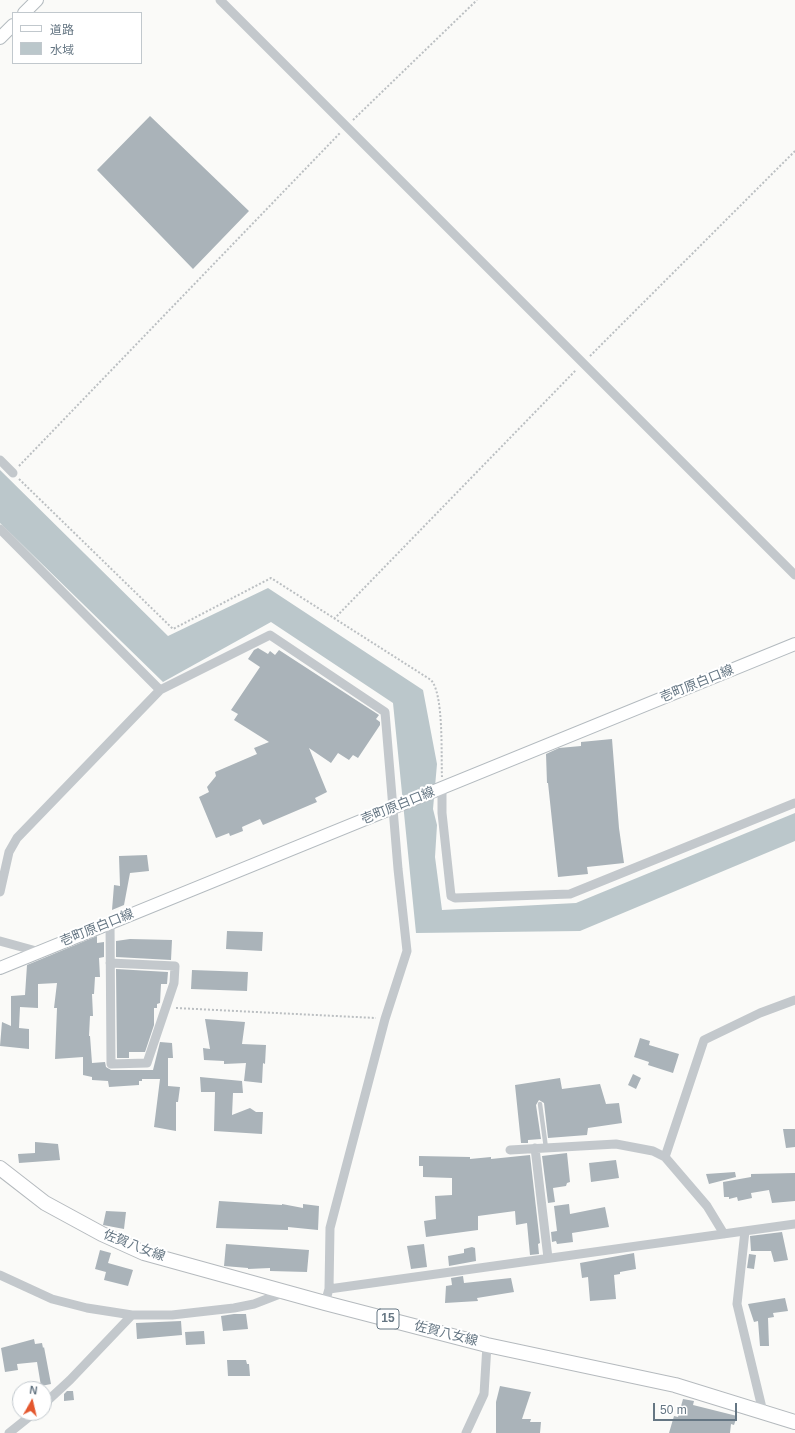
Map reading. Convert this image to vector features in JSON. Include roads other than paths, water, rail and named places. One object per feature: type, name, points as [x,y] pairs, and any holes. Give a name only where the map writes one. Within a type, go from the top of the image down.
[{"type":"main road","points":[[25,12],[37,0]]},
{"type":"main road","points":[[0,38],[12,26]]},
{"type":"main road","name":"壱町原白口線","points":[[0,968],[795,644]]},
{"type":"main road","name":"佐賀八女線","points":[[0,1168],[46,1203],[102,1234],[144,1253],[324,1303],[487,1345],[675,1385],[795,1422]]},
{"type":"street","points":[[220,0],[795,575]]},
{"type":"street","points":[[0,460],[13,473]]},
{"type":"street","points":[[0,529],[160,690]]},
{"type":"street","points":[[0,892],[9,852],[17,838],[160,690],[270,635],[385,712],[397,806],[398,869],[407,951],[385,1019],[330,1228],[329,1289],[324,1303]]},
{"type":"street","points":[[438,790],[451,896],[455,898],[570,894],[795,803]]},
{"type":"street","points":[[110,922],[110,964],[111,1064],[147,1063],[174,983],[175,966],[110,964]]},
{"type":"street","points":[[0,941],[40,952]]},
{"type":"street","points":[[665,1157],[704,1040],[760,1013],[795,1000]]},
{"type":"street","points":[[510,1150],[616,1144],[653,1151],[665,1157],[707,1206],[724,1234]]},
{"type":"street","points":[[535,1148],[548,1258]]},
{"type":"street","points":[[329,1289],[795,1224]]},
{"type":"street","points":[[745,1231],[737,1304],[763,1412]]},
{"type":"street","points":[[0,1275],[52,1299],[88,1308],[132,1315],[172,1315],[234,1308],[254,1304],[285,1292]]},
{"type":"street","points":[[52,1397],[70,1380],[132,1315]]},
{"type":"street","points":[[466,1433],[484,1394],[487,1345]]},
{"type":"street","points":[[9,1433],[24,1421]]},
{"type":"lane","points":[[540,1104],[546,1148]]},
{"type":"water","points":[[0,470],[168,636],[268,588],[423,690],[437,764],[433,809],[437,825],[435,857],[442,910],[576,903],[795,813],[795,841],[580,931],[416,933],[393,703],[271,622],[163,682],[0,523]]}]
